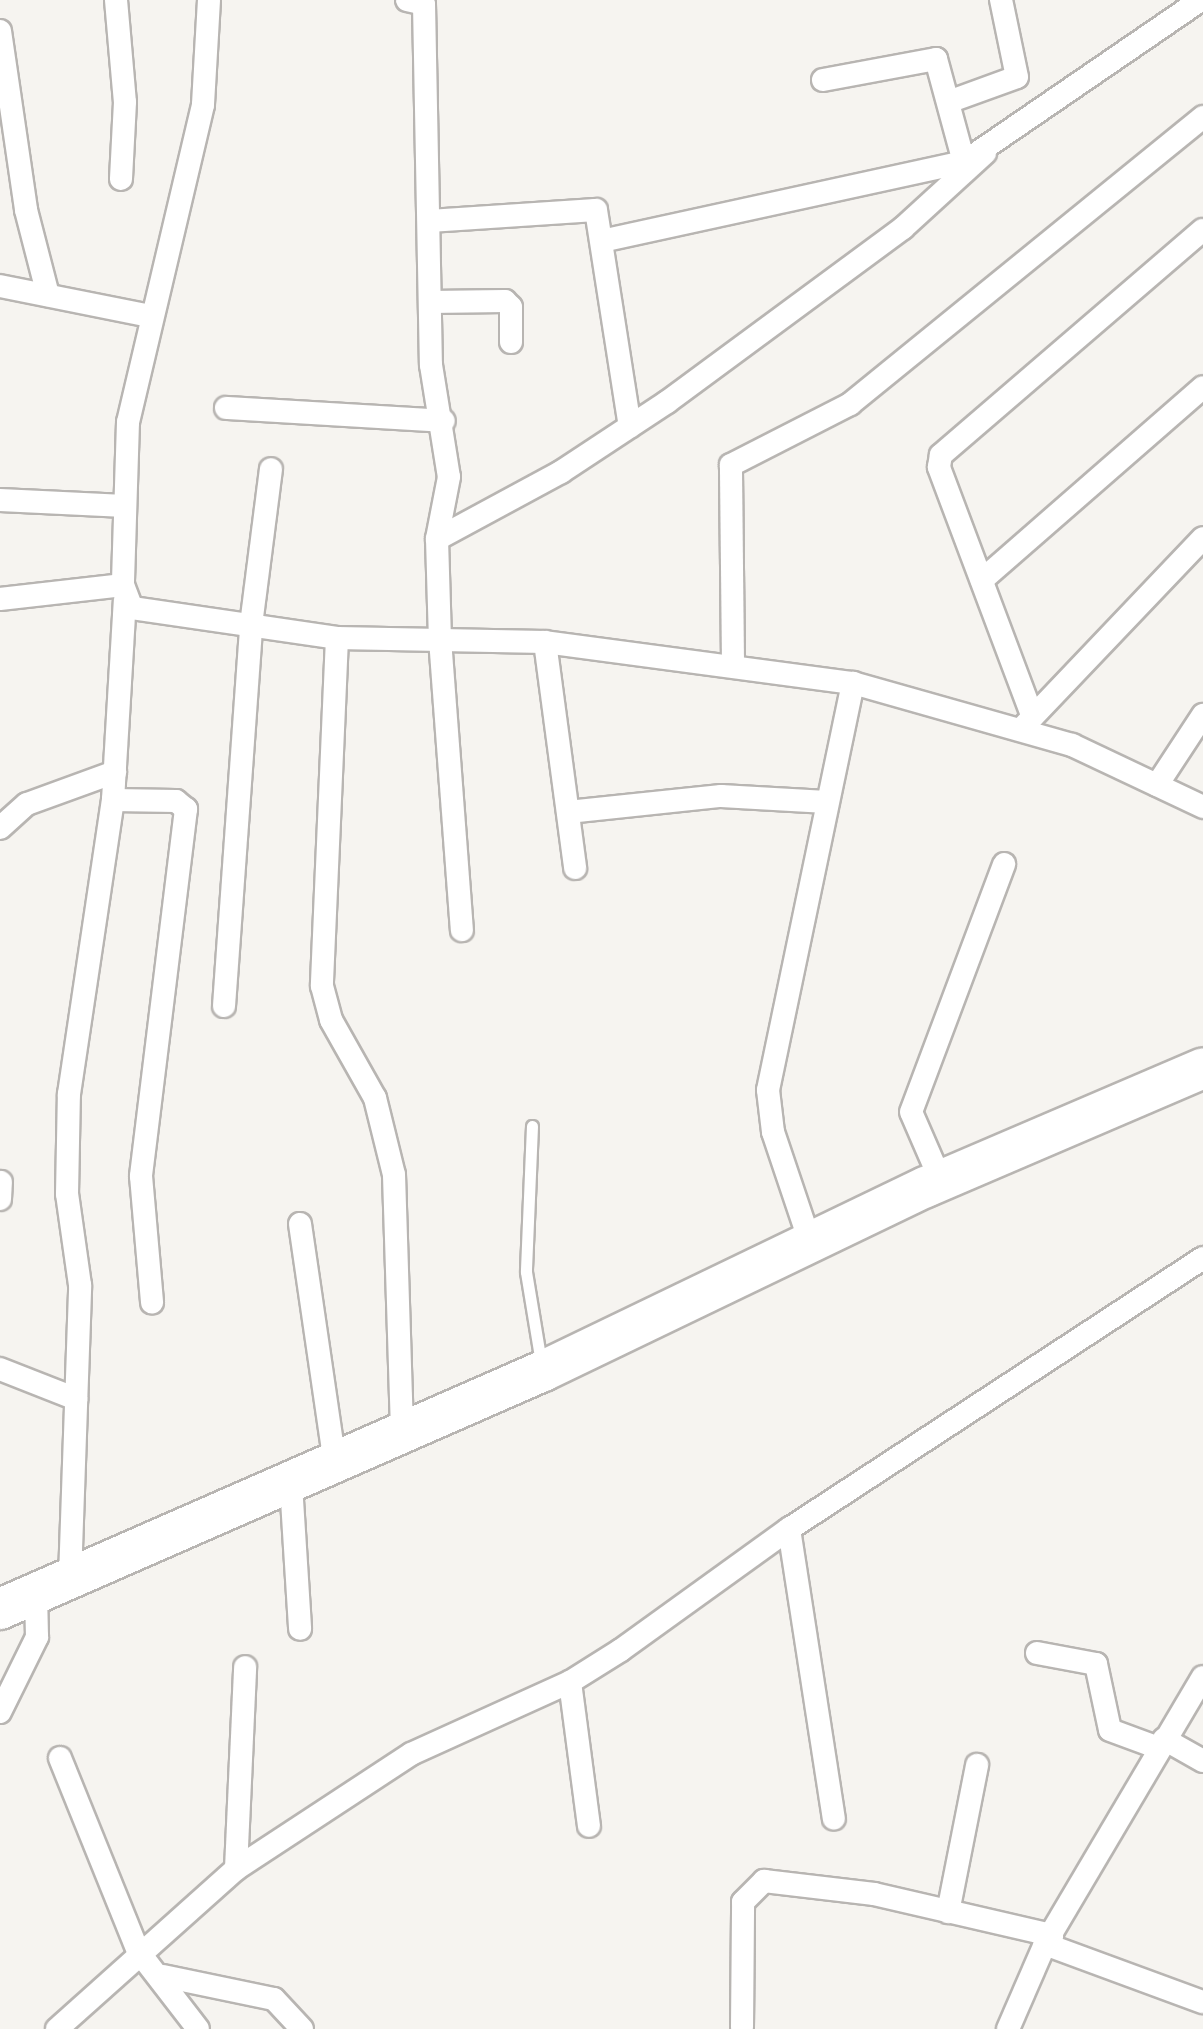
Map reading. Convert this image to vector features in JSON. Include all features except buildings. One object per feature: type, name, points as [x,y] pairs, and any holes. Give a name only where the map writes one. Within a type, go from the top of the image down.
[{"type":"highway","points":[[35,1593],[291,1484],[543,1371],[941,1181],[1203,1068]]},
{"type":"street","points":[[116,0],[125,102],[121,179]]},
{"type":"street","points":[[0,1712],[37,1637],[35,1593],[76,1399],[80,1285],[67,1194],[69,1094],[113,800],[124,593],[128,422],[150,316],[203,105],[209,0]]},
{"type":"street","points":[[951,101],[1017,77],[1001,0]]},
{"type":"street","points":[[437,539],[630,426],[891,237],[985,153],[1201,0]]},
{"type":"street","points":[[420,1],[431,365],[444,421],[449,477],[437,539],[440,639],[462,930]]},
{"type":"street","points":[[0,31],[26,210],[48,295]]},
{"type":"street","points":[[823,80],[936,59],[951,101],[964,162]]},
{"type":"street","points":[[733,662],[731,465],[850,404],[1203,117]]},
{"type":"street","points":[[602,241],[964,162],[985,153]]},
{"type":"street","points":[[429,221],[590,208],[599,215],[630,426]]},
{"type":"street","points":[[1028,721],[982,580],[939,467],[941,455],[1203,230]]},
{"type":"street","points":[[0,286],[150,316]]},
{"type":"street","points":[[430,302],[505,301],[511,307],[511,342]]},
{"type":"street","points":[[982,580],[1203,387]]},
{"type":"street","points":[[226,408],[444,421]]},
{"type":"street","points":[[224,1006],[251,625],[271,469]]},
{"type":"street","points":[[0,500],[125,506]]},
{"type":"street","points":[[1028,721],[1203,538]]},
{"type":"street","points":[[124,593],[132,608],[337,638],[545,642],[733,662],[853,683],[1028,721],[1203,807]]},
{"type":"street","points":[[0,599],[124,593]]},
{"type":"street","points":[[337,638],[322,986],[331,1020],[375,1098],[394,1175],[402,1434]]},
{"type":"street","points":[[545,642],[575,868]]},
{"type":"street","points":[[810,1242],[773,1132],[768,1090],[853,683]]},
{"type":"street","points":[[1157,785],[1203,715]]},
{"type":"street","points":[[0,828],[27,804],[115,772]]},
{"type":"street","points":[[568,812],[721,796],[827,802]]},
{"type":"street","points":[[113,800],[169,800],[186,809],[141,1176],[152,1303]]},
{"type":"street","points":[[941,1181],[911,1112],[1004,864]]},
{"type":"street","points":[[300,1224],[335,1464]]},
{"type":"street","points":[[57,2029],[138,1951],[236,1869],[411,1754],[570,1682],[789,1529],[1203,1258]]},
{"type":"street","points":[[0,1369],[76,1399]]},
{"type":"street","points":[[291,1484],[300,1629]]},
{"type":"street","points":[[789,1529],[834,1819]]},
{"type":"street","points":[[1037,1653],[1096,1664],[1110,1730],[1161,1744],[1203,1761]]},
{"type":"street","points":[[236,1869],[245,1667]]},
{"type":"street","points":[[1008,2029],[1049,1940],[1203,1677]]},
{"type":"street","points":[[570,1682],[589,1826]]},
{"type":"street","points":[[60,1758],[138,1951],[163,1976],[198,2029]]},
{"type":"street","points":[[948,1912],[977,1765]]},
{"type":"street","points":[[742,2027],[743,1902],[753,1885],[849,1891],[948,1912],[1049,1940],[1203,2002]]},
{"type":"street","points":[[163,1976],[274,1999],[302,2029]]},
{"type":"lane","points":[[532,1126],[526,1272],[543,1371]]}]
